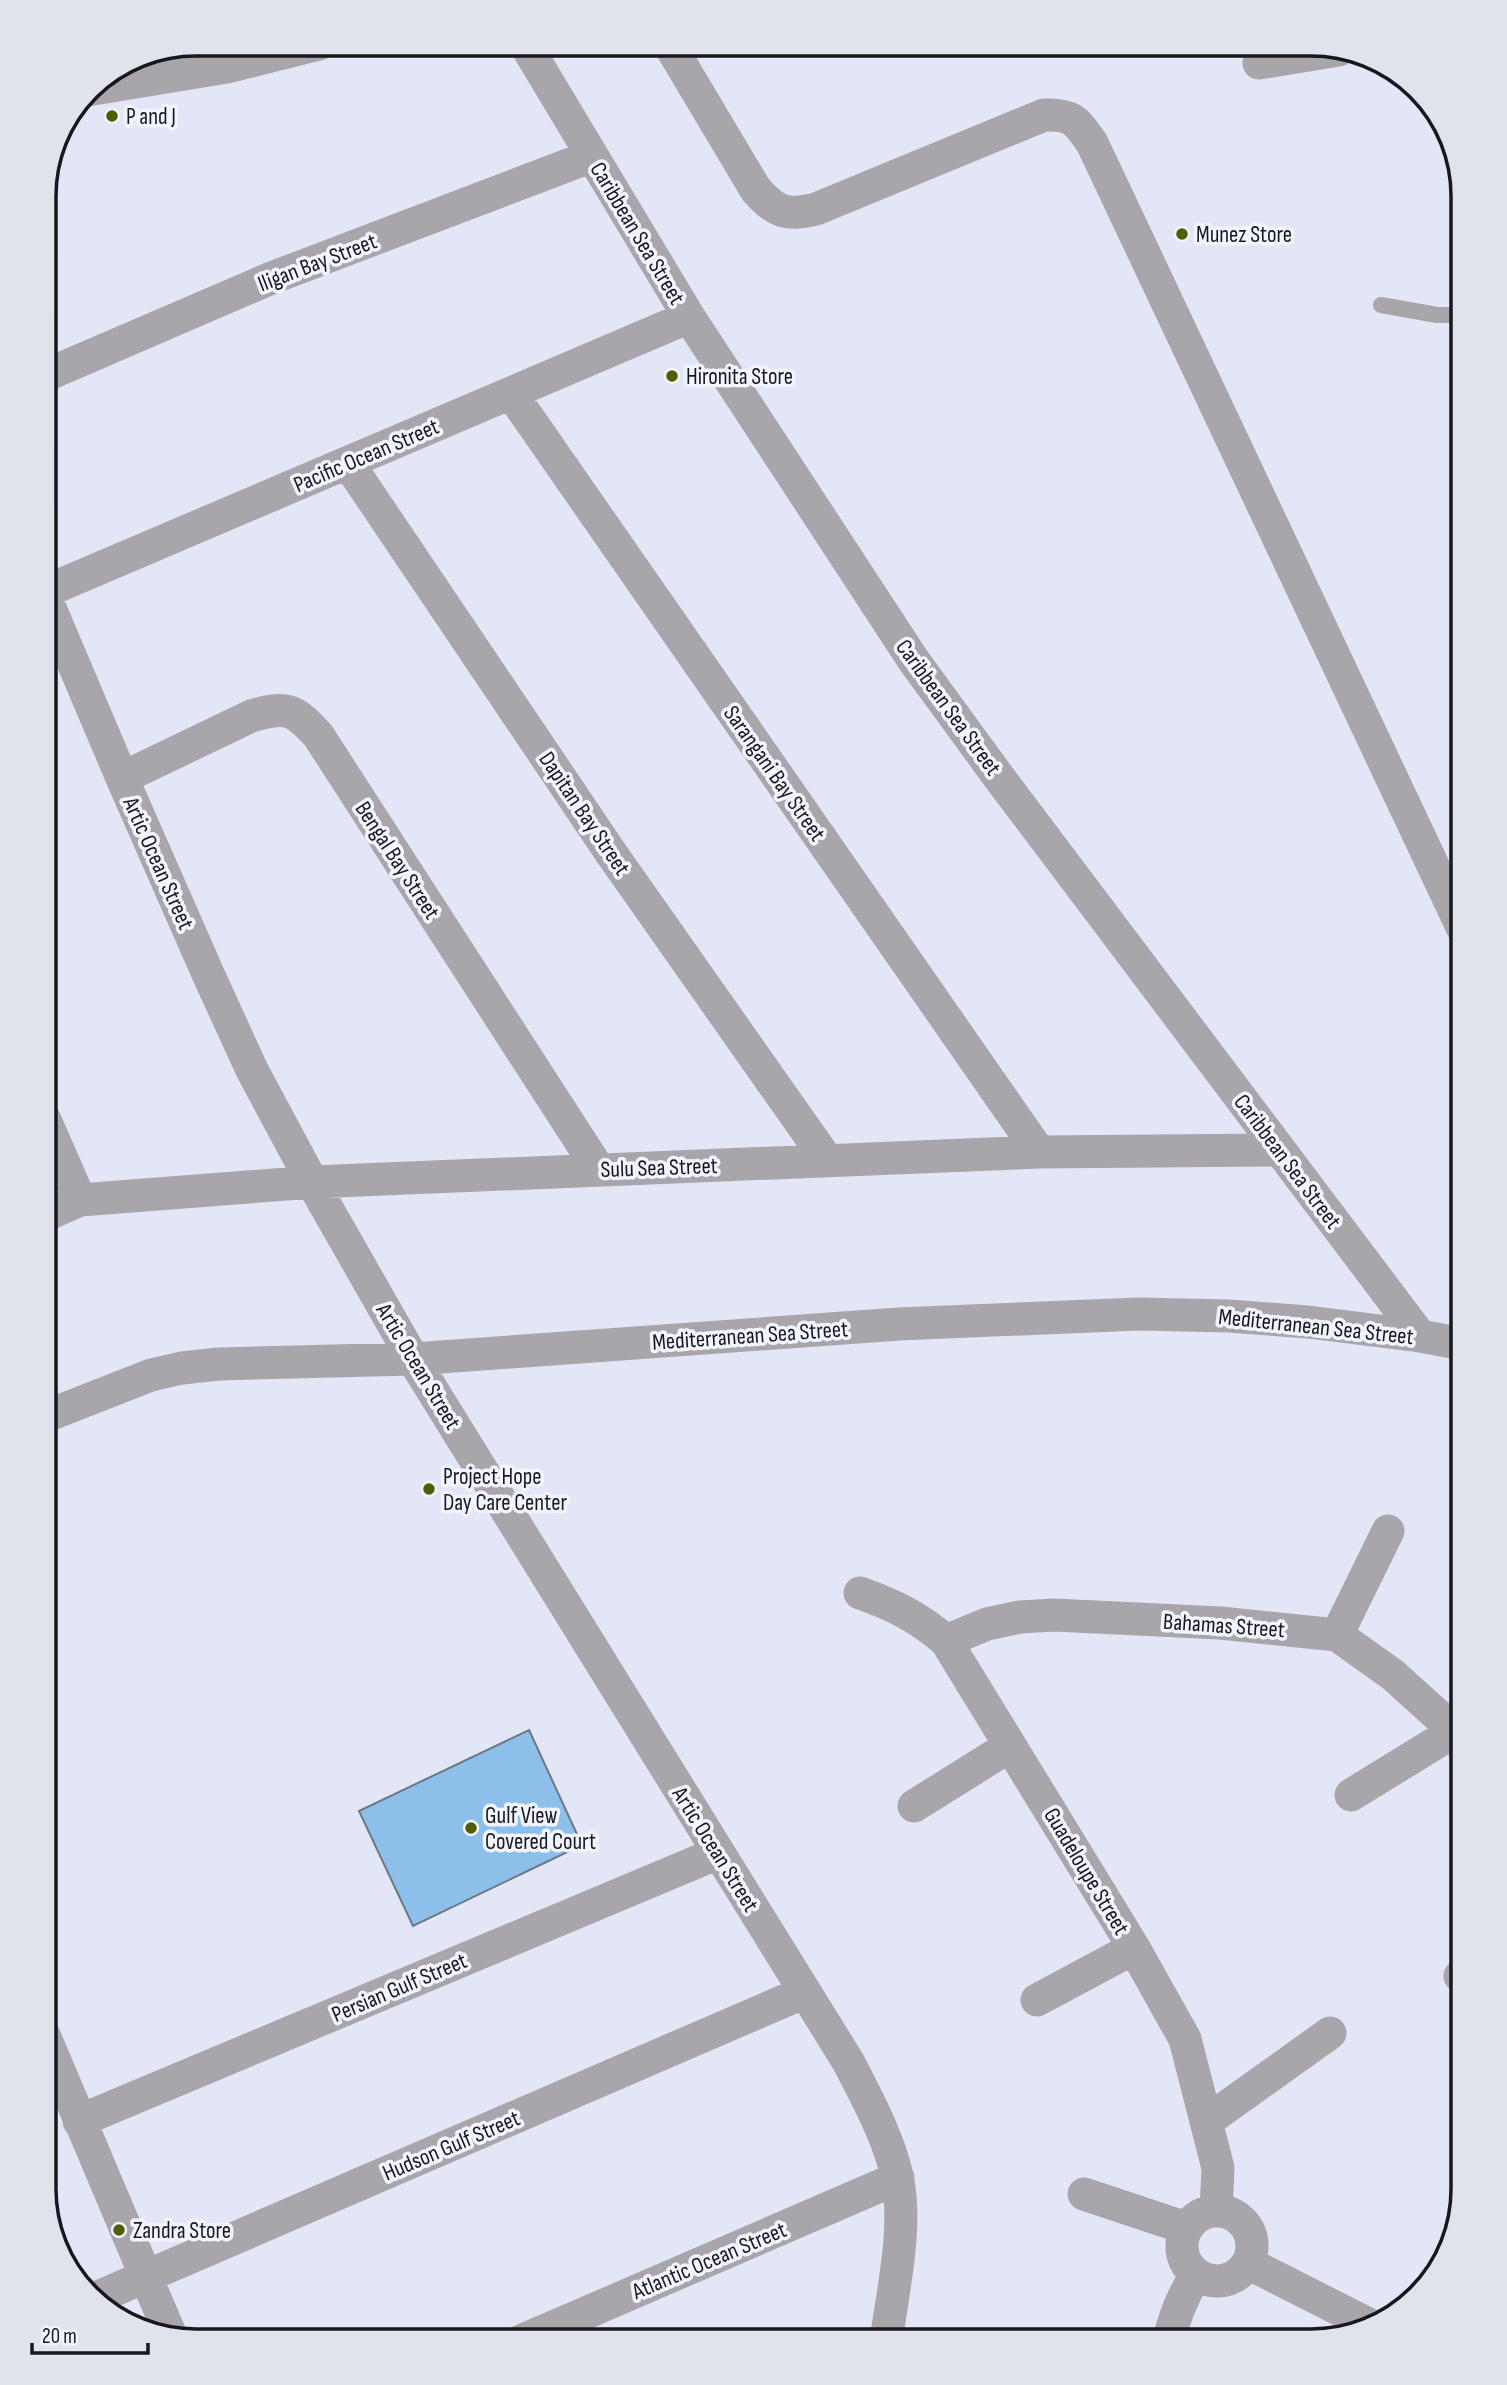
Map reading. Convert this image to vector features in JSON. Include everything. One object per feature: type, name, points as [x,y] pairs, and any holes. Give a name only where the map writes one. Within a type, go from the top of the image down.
[{"type":"street","points":[[109,86],[227,67],[271,56]]},
{"type":"street","name":"Caribbean Sea Street","points":[[532,56],[688,317],[914,661],[1420,1336]]},
{"type":"street","points":[[676,56],[756,190],[769,204],[782,212],[799,213],[816,209],[1044,115],[1063,114],[1080,125],[1092,143],[1451,904]]},
{"type":"street","points":[[1259,63],[1302,56]]},
{"type":"street","name":"Iligan Bay Street","points":[[56,371],[270,279],[592,156]]},
{"type":"street","name":"Pacific Ocean Street","points":[[56,588],[688,317]]},
{"type":"street","name":"Sarangani Bay Street","points":[[511,393],[1039,1152]]},
{"type":"street","name":"Dapitan Bay Street","points":[[348,463],[611,853],[827,1160]]},
{"type":"street","name":"Artic Ocean Street","points":[[56,622],[121,778],[252,1070],[312,1182],[414,1359],[855,2074],[887,2140],[898,2178],[899,2241],[888,2329]]},
{"type":"street","name":"Bengal Bay Street","points":[[121,778],[251,716],[285,710],[300,715],[318,735],[599,1170]]},
{"type":"street","points":[[56,1145],[80,1200]]},
{"type":"street","name":"Sulu Sea Street","points":[[56,1211],[80,1200],[312,1182],[1039,1152],[1279,1150]]},
{"type":"street","name":"Mediterranean Sea Street","points":[[56,1412],[152,1375],[219,1364],[414,1359],[899,1324],[1139,1314],[1229,1316],[1308,1322],[1451,1342]]},
{"type":"street","points":[[1337,1635],[1388,1531]]},
{"type":"street","name":"Guadeloupe Street","points":[[860,1593],[893,1605],[923,1621],[946,1641],[1134,1948],[1185,2039],[1218,2168],[1216,2210]]},
{"type":"street","name":"Bahamas Street","points":[[946,1641],[987,1624],[1020,1617],[1054,1615],[1220,1623],[1337,1635],[1393,1675],[1451,1727]]},
{"type":"street","points":[[1351,1795],[1451,1740]]},
{"type":"street","points":[[914,1806],[1010,1746]]},
{"type":"street","name":"Persian Gulf Street","points":[[79,2122],[718,1853]]},
{"type":"street","points":[[1037,2000],[1134,1948]]},
{"type":"street","name":"Hudson Gulf Street","points":[[105,2294],[806,1992]]},
{"type":"street","points":[[1207,2121],[1329,2033]]},
{"type":"street","points":[[56,2065],[167,2326]]},
{"type":"street","name":"Atlantic Ocean Street","points":[[549,2329],[898,2178]]},
{"type":"street","points":[[1084,2194],[1186,2228]]},
{"type":"street","points":[[1216,2210],[1239,2218],[1252,2239],[1252,2252],[1248,2263],[1241,2272],[1219,2282],[1196,2275],[1188,2267],[1182,2254],[1182,2240],[1186,2228],[1204,2213],[1216,2210]]},
{"type":"street","points":[[1248,2263],[1360,2320]]},
{"type":"street","points":[[1171,2329],[1173,2318],[1196,2275]]},
{"type":"lane","points":[[1381,305],[1451,315]]},
{"type":"building","name":"Gulf View Covered Court","points":[[529,1730],[582,1845],[413,1926],[359,1811]]},
{"type":"place","name":"P and J","points":[[112,116]]},
{"type":"place","name":"Munez Store","points":[[1182,234]]},
{"type":"place","name":"Hironita Store","points":[[672,376]]},
{"type":"place","name":"Project Hope Day Care Center","points":[[429,1489]]},
{"type":"place","name":"Gulf View Covered Court","points":[[471,1828]]},
{"type":"place","name":"Zandra Store","points":[[119,2230]]}]
